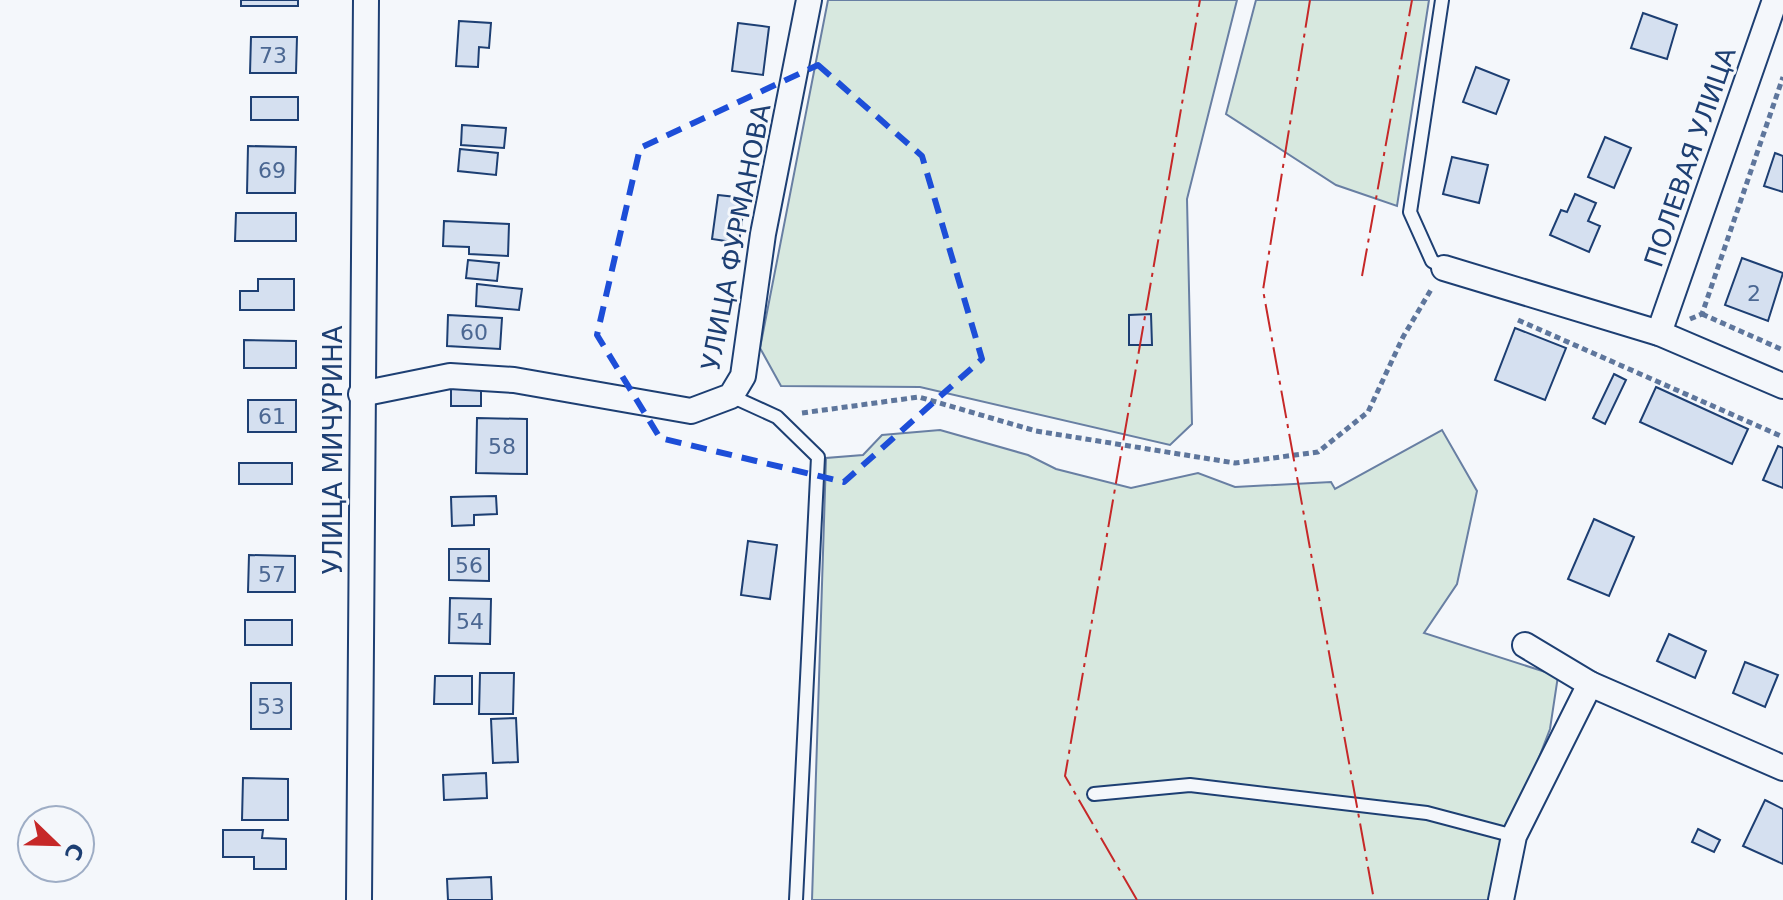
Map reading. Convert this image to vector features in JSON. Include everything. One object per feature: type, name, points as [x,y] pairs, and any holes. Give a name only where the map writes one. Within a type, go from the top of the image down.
[{"type":"street","name":"УЛИЦА МИЧУРИНА","points":[[359,900],[366,0]]},
{"type":"street","name":"УЛИЦА ФУРМАНОВА","points":[[361,394],[450,376],[514,380],[691,411],[731,396],[743,376],[763,234],[809,0]]},
{"type":"street","name":"ПОЛЕВАЯ УЛИЦА","points":[[1659,333],[1775,0]]},
{"type":"street","points":[[1444,268],[1659,333],[1783,386]]},
{"type":"street","points":[[1525,645],[1590,684],[1783,768]]},
{"type":"street","points":[[1501,900],[1514,836],[1590,684]]},
{"type":"lane","points":[[1442,0],[1410,212],[1432,261],[1444,268]]},
{"type":"lane","points":[[731,396],[777,417],[818,457],[796,900]]},
{"type":"lane","points":[[1094,794],[1190,785],[1427,813],[1514,836]]},
{"type":"path","points":[[1783,77],[1702,314],[1783,350]]},
{"type":"path","points":[[777,417],[919,397],[1036,431],[1235,463],[1318,452],[1368,412],[1403,337],[1444,268]]},
{"type":"path","points":[[1509,316],[1783,437]]},
{"type":"highlighted area","points":[[818,65],[922,156],[982,359],[844,482],[660,438],[597,335],[640,148]]},
{"type":"shaded area","points":[[828,0],[1237,0],[1187,199],[1192,424],[1170,445],[920,387],[781,386],[760,348]]},
{"type":"shaded area","points":[[1256,0],[1429,0],[1397,206],[1336,185],[1226,114]]},
{"type":"shaded area","points":[[940,430],[1028,455],[1056,469],[1131,488],[1198,473],[1235,487],[1331,482],[1335,489],[1442,430],[1477,491],[1457,584],[1424,633],[1558,676],[1550,729],[1495,872],[1491,900],[812,900],[826,458],[863,455],[882,435]]},
{"type":"building","points":[[241,0],[298,0],[298,6],[241,6]]},
{"type":"building","points":[[1643,13],[1677,25],[1667,59],[1631,48]]},
{"type":"building","points":[[459,21],[491,23],[489,48],[479,47],[478,67],[456,66]]},
{"type":"building","points":[[738,23],[769,27],[763,75],[732,71]]},
{"type":"building","points":[[251,37],[297,37],[296,73],[250,73]]},
{"type":"building","points":[[1476,67],[1509,80],[1496,114],[1463,102]]},
{"type":"building","points":[[251,97],[298,97],[298,120],[251,120]]},
{"type":"building","points":[[462,125],[506,128],[504,148],[461,145]]},
{"type":"building","points":[[1605,137],[1631,148],[1614,188],[1588,177]]},
{"type":"building","points":[[248,146],[296,147],[295,193],[247,193]]},
{"type":"building","points":[[460,149],[498,153],[496,175],[458,171]]},
{"type":"building","points":[[1775,153],[1783,156],[1783,192],[1764,186]]},
{"type":"building","points":[[1452,157],[1488,165],[1479,203],[1443,194]]},
{"type":"building","points":[[1575,194],[1596,203],[1588,221],[1600,226],[1589,252],[1550,235],[1561,210],[1567,212]]},
{"type":"building","points":[[718,195],[745,198],[739,243],[712,239]]},
{"type":"building","points":[[236,213],[296,213],[296,241],[235,241]]},
{"type":"building","points":[[444,221],[509,224],[508,256],[469,254],[469,247],[443,246]]},
{"type":"building","points":[[1742,258],[1783,273],[1768,321],[1725,305]]},
{"type":"building","points":[[468,260],[499,263],[497,281],[466,278]]},
{"type":"building","points":[[258,279],[294,279],[294,310],[240,310],[240,291],[258,291]]},
{"type":"building","points":[[477,284],[522,289],[519,310],[476,306]]},
{"type":"building","points":[[1151,314],[1152,345],[1129,345],[1129,315]]},
{"type":"building","points":[[448,315],[502,318],[500,349],[447,346]]},
{"type":"building","points":[[1515,328],[1566,348],[1545,400],[1495,380]]},
{"type":"building","points":[[244,340],[296,341],[296,368],[244,368]]},
{"type":"building","points":[[1614,374],[1626,380],[1605,424],[1593,418]]},
{"type":"building","points":[[481,386],[481,406],[451,406],[451,387]]},
{"type":"building","points":[[1656,387],[1748,429],[1732,464],[1640,422]]},
{"type":"building","points":[[248,400],[296,400],[296,432],[248,432]]},
{"type":"building","points":[[477,418],[527,419],[527,474],[476,473]]},
{"type":"building","points":[[1778,446],[1783,448],[1783,488],[1763,480]]},
{"type":"building","points":[[239,463],[292,463],[292,484],[239,484]]},
{"type":"building","points":[[496,496],[497,514],[474,515],[474,525],[452,526],[451,497]]},
{"type":"building","points":[[1594,519],[1634,537],[1609,596],[1568,579]]},
{"type":"building","points":[[748,541],[777,545],[770,599],[741,595]]},
{"type":"building","points":[[449,549],[489,549],[489,581],[449,580]]},
{"type":"building","points":[[249,555],[295,556],[295,592],[248,592]]},
{"type":"building","points":[[450,598],[491,599],[490,644],[449,643]]},
{"type":"building","points":[[245,620],[292,620],[292,645],[245,645]]},
{"type":"building","points":[[1669,634],[1706,651],[1695,678],[1657,661]]},
{"type":"building","points":[[1745,662],[1778,675],[1765,707],[1733,693]]},
{"type":"building","points":[[480,673],[514,673],[513,714],[479,714]]},
{"type":"building","points":[[435,676],[472,676],[472,704],[434,704]]},
{"type":"building","points":[[251,683],[291,683],[291,729],[251,729]]},
{"type":"building","points":[[516,718],[518,762],[493,763],[491,719]]},
{"type":"building","points":[[486,773],[487,798],[444,800],[443,775]]},
{"type":"building","points":[[243,778],[288,779],[288,820],[242,820]]},
{"type":"building","points":[[1765,800],[1783,809],[1783,864],[1743,846]]},
{"type":"building","points":[[1698,829],[1720,840],[1714,852],[1692,842]]},
{"type":"building","points":[[223,830],[263,830],[262,838],[286,839],[286,869],[254,869],[254,857],[223,857]]},
{"type":"building","points":[[491,877],[492,900],[448,900],[447,879]]},
{"type":"power","points":[[1137,900],[1065,776],[1200,0]]},
{"type":"power","points":[[1310,0],[1263,290],[1374,900]]},
{"type":"power","points":[[1362,276],[1412,0]]}]
